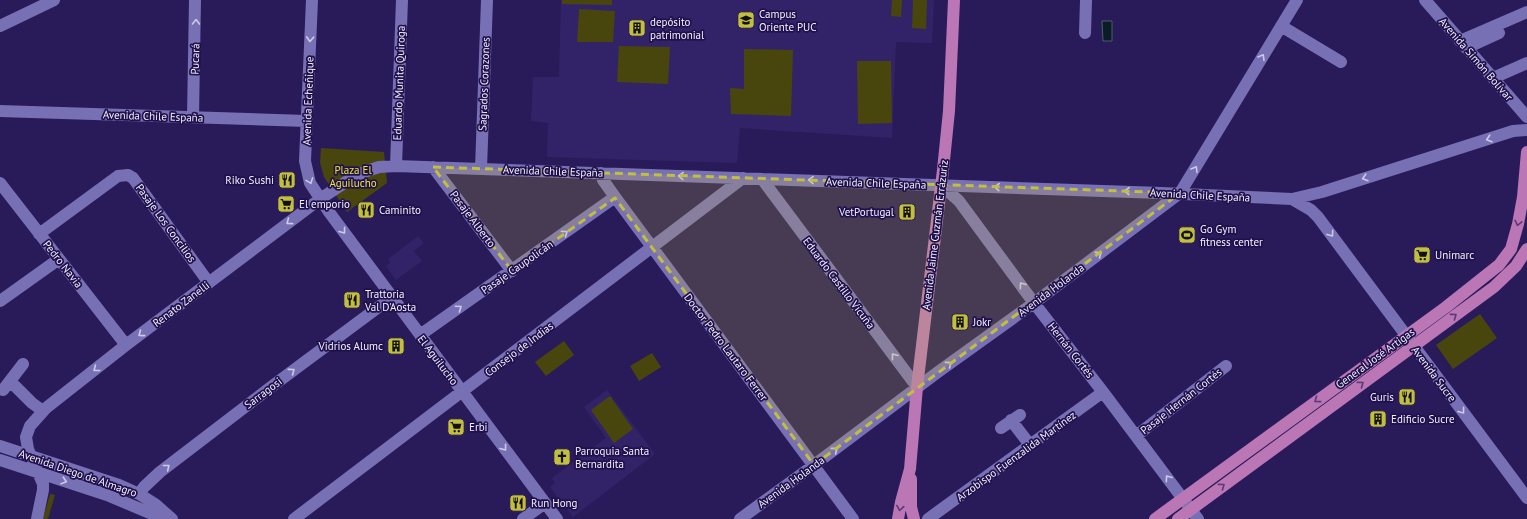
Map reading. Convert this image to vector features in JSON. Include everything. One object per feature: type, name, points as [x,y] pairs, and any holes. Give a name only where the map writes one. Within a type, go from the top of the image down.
[{"type":"main road","name":"Avenida Jaime Guzmán Errázuriz","points":[[914,519],[911,507],[910,469],[917,387],[949,112],[954,0]]},
{"type":"main road","name":"General José Artigas","points":[[1155,519],[1486,276],[1499,264],[1508,254],[1513,243],[1521,210],[1527,152]]},
{"type":"main road","name":"General José Artigas","points":[[1178,519],[1194,514],[1413,346],[1504,279],[1516,266],[1527,249]]},
{"type":"main road","name":"Avenida Jaime Guzmán Errázuriz","points":[[898,519],[910,469]]},
{"type":"street","points":[[0,26],[54,0]]},
{"type":"street","name":"Pucará","points":[[193,117],[195,0]]},
{"type":"street","name":"Avenida Echeñique","points":[[312,0],[306,121],[306,168],[310,183],[320,199]]},
{"type":"street","name":"Eduardo Munita Quiroga","points":[[396,166],[402,0]]},
{"type":"street","name":"Sagrados Corazones","points":[[481,169],[487,0]]},
{"type":"street","points":[[1085,33],[1086,0]]},
{"type":"street","name":"Avenida Holanda","points":[[740,519],[917,387],[1034,303],[1180,193],[1297,0]]},
{"type":"street","name":"Avenida Simón Bolívar","points":[[1425,0],[1527,117]]},
{"type":"street","points":[[1463,45],[1527,12]]},
{"type":"street","points":[[1463,45],[1527,20]]},
{"type":"street","points":[[1281,26],[1342,62]]},
{"type":"street","points":[[1493,78],[1527,63]]},
{"type":"street","name":"Avenida Chile España","points":[[0,111],[306,121]]},
{"type":"street","name":"Avenida Chile España","points":[[320,199],[364,172],[379,167],[396,166],[1180,193],[1292,199],[1322,192],[1513,131],[1527,130]]},
{"type":"street","name":"Pasaje Alberto","points":[[433,167],[512,271]]},
{"type":"street","name":"Doctor Pedro Lautaro Ferrer","points":[[601,173],[603,180],[615,198],[853,519]]},
{"type":"street","name":"Pasaje Los Concilios","points":[[39,234],[118,176],[128,175],[133,178],[209,283]]},
{"type":"street","name":"Consejo de Indias","points":[[294,519],[743,178]]},
{"type":"street","name":"Eduardo Castillo Vicuña","points":[[762,179],[917,387]]},
{"type":"street","name":"Pedro Navia","points":[[0,183],[126,345]]},
{"type":"street","name":"Hernán Cortés","points":[[941,185],[959,201],[1034,303],[1104,392],[1194,514]]},
{"type":"street","points":[[1318,217],[1318,203],[1322,192]]},
{"type":"street","name":"Pasaje Caupolicán","points":[[420,336],[615,198]]},
{"type":"street","name":"Renato Zanelli","points":[[26,437],[30,426],[43,411],[126,345],[320,199]]},
{"type":"street","name":"El Aguilucho","points":[[320,199],[420,336],[558,519]]},
{"type":"street","name":"Avenida Sucre","points":[[1292,199],[1311,210],[1318,217],[1405,336],[1527,498]]},
{"type":"street","points":[[0,301],[59,258]]},
{"type":"street","name":"Sarragosi","points":[[139,494],[144,487],[167,467],[392,297]]},
{"type":"street","points":[[23,364],[6,385],[43,411]]},
{"type":"street","name":"Pasaje Hernán Cortés","points":[[1136,436],[1226,366]]},
{"type":"street","name":"Arzobispo Fuenzalida Martínez","points":[[928,519],[1104,392]]},
{"type":"street","points":[[1001,428],[1015,418],[1030,445]]},
{"type":"street","points":[[4,448],[17,447],[26,437]]},
{"type":"street","points":[[26,437],[28,449],[39,472],[43,490],[37,519]]},
{"type":"street","name":"Avenida Diego de Almagro","points":[[4,448],[119,485],[139,494],[155,504],[172,519]]},
{"type":"street","name":"Avenida Diego de Almagro","points":[[0,460],[107,495],[164,519]]},
{"type":"street","points":[[523,519],[545,503]]},
{"type":"highlighted area","points":[[433,167],[1180,193],[814,465],[615,198],[512,271]]},
{"type":"shaded area","points":[[561,0],[934,0],[932,43],[896,42],[892,138],[740,128],[737,163],[547,157],[548,123],[531,121],[533,77],[559,77]]},
{"type":"shaded area","points":[[418,236],[424,243],[414,251],[422,261],[396,280],[386,266],[390,263],[388,259]]},
{"type":"shaded area","points":[[607,390],[655,454],[573,517],[550,487],[555,483],[552,478],[606,438],[584,407]]},
{"type":"green space","points":[[562,0],[612,0],[612,5],[562,4]]},
{"type":"green space","points":[[892,0],[902,0],[901,17],[891,16]]},
{"type":"green space","points":[[913,0],[927,0],[926,29],[912,28]]},
{"type":"green space","points":[[579,9],[615,11],[613,42],[577,42]]},
{"type":"green space","points":[[619,46],[670,47],[668,84],[617,82]]},
{"type":"green space","points":[[744,49],[793,50],[791,116],[731,114],[730,88],[744,89]]},
{"type":"green space","points":[[857,61],[891,61],[892,123],[858,124]]},
{"type":"green space","name":"Plaza El Aguilucho","points":[[321,148],[384,152],[387,183],[347,212],[324,177],[320,163]]},
{"type":"green space","points":[[1480,314],[1497,338],[1453,369],[1436,345]]},
{"type":"green space","points":[[564,341],[574,355],[546,376],[535,362]]},
{"type":"green space","points":[[652,353],[661,367],[639,381],[630,366]]},
{"type":"green space","points":[[610,396],[633,429],[614,443],[591,410]]},
{"type":"green space","points":[[50,494],[55,495],[48,519],[43,519]]},
{"type":"water","points":[[1102,21],[1112,21],[1112,41],[1103,41]]},
{"type":"place","name":"Campus Oriente PUC","points":[[746,20]]},
{"type":"place","name":"depósito patrimonial","points":[[637,28]]},
{"type":"place","name":"Riko Sushi","points":[[287,180]]},
{"type":"place","name":"El emporio","points":[[286,204]]},
{"type":"place","name":"Caminito","points":[[366,210]]},
{"type":"place","name":"VetPortugal","points":[[907,212]]},
{"type":"place","name":"Go Gym fitness center","points":[[1187,235]]},
{"type":"place","name":"Unimarc","points":[[1422,255]]},
{"type":"place","name":"Trattoria Val D'Aosta","points":[[352,300]]},
{"type":"place","name":"Jokr","points":[[960,322]]},
{"type":"place","name":"Vidrios Alumc","points":[[396,346]]},
{"type":"place","name":"Guris","points":[[1407,397]]},
{"type":"place","name":"Edificio Sucre","points":[[1378,419]]},
{"type":"place","name":"Erbi","points":[[456,427]]},
{"type":"place","name":"Parroquia Santa Bernardita","points":[[562,457]]},
{"type":"place","name":"Run Hong","points":[[518,503]]}]
